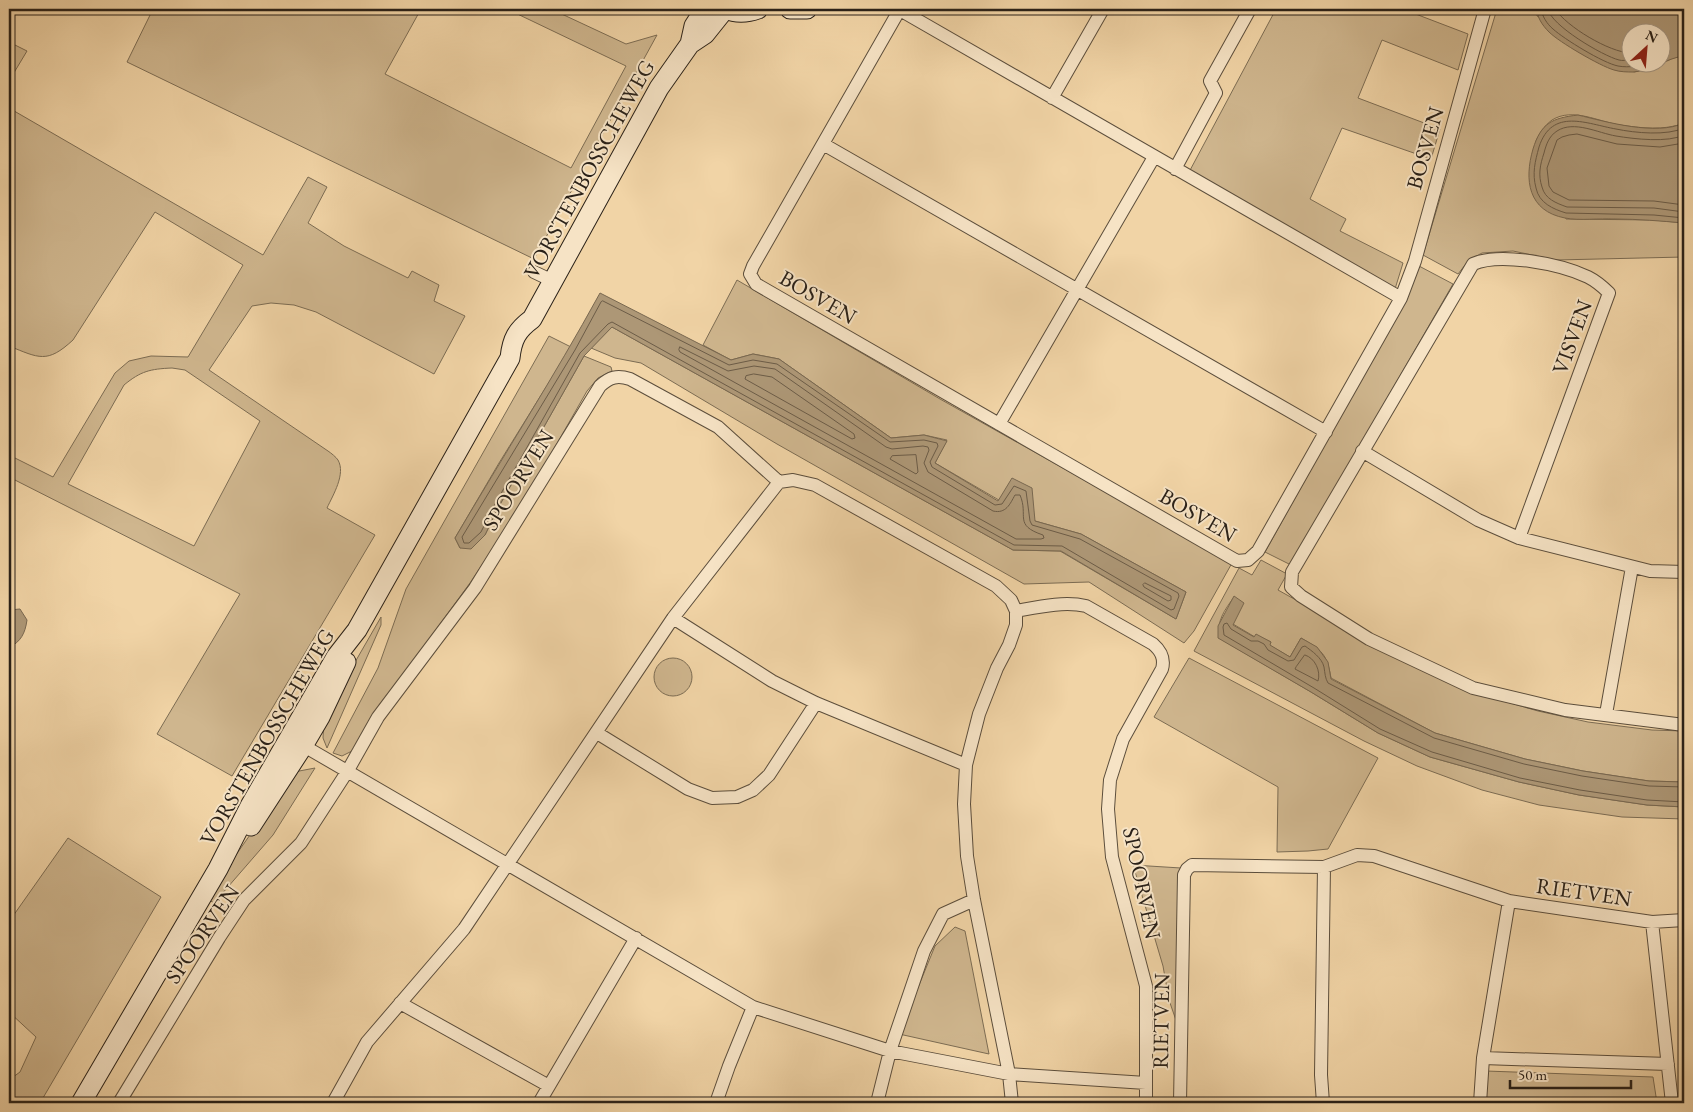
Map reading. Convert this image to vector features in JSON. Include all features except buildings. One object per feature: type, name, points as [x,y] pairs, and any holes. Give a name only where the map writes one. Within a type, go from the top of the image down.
[{"type":"street","name":"VORSTENBOSSCHEWEG","points":[[690,44],[694,26],[705,9]]},
{"type":"street","name":"VORSTENBOSSCHEWEG","points":[[82,1103],[218,869],[260,814],[296,742],[345,666],[357,630],[510,358],[511,346],[515,335],[532,319],[659,88],[690,44],[705,34],[725,9]]},
{"type":"street","points":[[725,9],[738,12],[758,9]]},
{"type":"street","points":[[790,9],[806,9]]},
{"type":"street","name":"BOSVEN","points":[[1401,298],[900,9],[750,274],[756,284],[1237,561],[1248,560],[1258,551],[1401,298],[1414,261],[1485,9]]},
{"type":"street","points":[[1052,98],[1103,9]]},
{"type":"street","points":[[1175,169],[1216,93],[1210,81],[1250,9]]},
{"type":"street","points":[[824,144],[1326,432]]},
{"type":"street","points":[[999,424],[1154,157]]},
{"type":"street","name":"VISVEN","points":[[1519,538],[1609,294],[1600,284],[1589,277],[1561,266],[1493,258],[1473,264],[1292,572],[1291,587],[1301,596],[1369,639],[1473,688],[1565,710],[1684,725]]},
{"type":"street","points":[[534,272],[554,281]]},
{"type":"street","name":"SPOORVEN","points":[[119,1103],[218,938],[244,900],[300,843],[347,772],[378,718],[475,588],[600,386],[606,380],[615,376],[622,376],[718,427],[779,482]]},
{"type":"street","points":[[1362,451],[1478,520],[1519,538],[1650,571],[1684,572]]},
{"type":"street","points":[[333,1103],[367,1042],[464,929],[673,618],[779,482],[793,480],[815,485],[996,586],[1011,600],[1016,611],[1016,625],[979,714],[966,765],[964,804],[967,856],[974,900],[1009,1074],[1012,1103]]},
{"type":"street","points":[[1606,714],[1632,567]]},
{"type":"street","name":"SPOORVEN","points":[[1016,611],[1050,606],[1078,604],[1086,606],[1153,644],[1159,648],[1163,656],[1162,668],[1123,739],[1110,780],[1108,809],[1112,857],[1146,986],[1146,1103]]},
{"type":"street","points":[[673,618],[772,681],[816,704],[966,765]]},
{"type":"street","points":[[597,733],[688,789],[712,798],[737,797],[753,790],[769,775],[816,704]]},
{"type":"street","points":[[296,742],[753,1006],[890,1051],[1009,1074],[1146,1084]]},
{"type":"street","name":"RIETVEN","points":[[1180,1103],[1184,875],[1192,865],[1324,867],[1357,855],[1374,856],[1509,901],[1652,922],[1684,920]]},
{"type":"street","points":[[1322,1103],[1324,867]]},
{"type":"street","points":[[877,1103],[890,1051],[924,951],[943,914],[974,900]]},
{"type":"street","name":"RIETVEN","points":[[1480,1103],[1483,1058],[1509,901]]},
{"type":"street","name":"RIETVEN","points":[[1652,922],[1672,1103]]},
{"type":"street","points":[[539,1103],[636,938]]},
{"type":"street","points":[[400,1003],[549,1086]]},
{"type":"street","points":[[716,1103],[753,1006]]},
{"type":"street","points":[[1483,1058],[1668,1064]]},
{"type":"shaded area","points":[[153,9],[421,9],[385,74],[571,168],[626,66],[507,9],[551,9],[626,44],[657,35],[534,259],[127,62]]},
{"type":"shaded area","points":[[1276,9],[1414,9],[1413,13],[1468,34],[1458,70],[1382,40],[1358,98],[1440,129],[1431,159],[1342,128],[1310,199],[1346,219],[1340,231],[1403,263],[1395,289],[1188,174]]},
{"type":"shaded area","points":[[1497,9],[1537,9],[1537,16],[1620,64],[1620,72],[1670,72],[1670,59],[1684,56],[1684,123],[1661,128],[1644,128],[1620,125],[1586,116],[1560,116],[1552,120],[1542,130],[1536,141],[1566,219],[1654,220],[1684,223],[1684,257],[1556,260],[1513,251],[1482,253],[1469,260],[1458,274],[1423,255]]},
{"type":"shaded area","points":[[9,42],[27,51],[9,81]]},
{"type":"shaded area","points":[[9,108],[263,255],[308,177],[327,187],[308,223],[344,246],[408,278],[412,271],[439,285],[434,301],[465,316],[434,374],[316,312],[294,305],[271,303],[252,306],[209,370],[336,458],[340,466],[340,478],[327,508],[375,535],[232,776],[157,734],[240,594],[9,477],[9,455],[53,477],[115,373],[129,361],[151,356],[188,357],[243,265],[155,212],[73,340],[64,348],[49,356],[36,356],[9,346]],"holes":[[[172,368],[185,370],[260,421],[194,546],[68,484],[124,385],[141,374],[152,370]]]},
{"type":"shaded area","points":[[1419,266],[1453,284],[1291,565],[1265,552],[1408,295]]},
{"type":"shaded area","points":[[737,280],[940,399],[1232,563],[1194,631],[1184,643],[1089,582],[1024,584],[777,444],[641,363],[615,358],[591,348],[612,327],[1013,550],[1060,551],[1176,619],[1186,592],[1081,534],[1035,521],[935,463],[947,440],[924,435],[891,438],[779,359],[753,354],[731,360],[703,345]]},
{"type":"shaded area","points":[[549,336],[571,347],[455,538],[460,548],[485,535],[498,508],[584,356],[611,367],[612,371],[598,378],[587,391],[523,503],[470,583],[378,709],[354,750],[342,756],[333,753],[378,668],[406,589]]},
{"type":"shaded area","points":[[1261,560],[1287,574],[1278,590],[1375,644],[1483,695],[1538,711],[1588,722],[1652,730],[1684,731],[1684,782],[1649,781],[1583,771],[1525,759],[1435,733],[1331,678],[1328,663],[1319,650],[1301,638],[1290,657],[1269,645],[1271,642],[1256,635],[1255,637],[1233,624],[1234,597],[1224,611],[1220,621],[1219,638],[1378,733],[1430,757],[1519,782],[1579,795],[1647,805],[1684,807],[1684,819],[1622,817],[1539,805],[1482,790],[1417,766],[1364,741],[1194,651],[1239,568],[1252,575]]},
{"type":"shaded area","points":[[381,617],[381,625],[327,748],[323,738],[324,716]]},
{"type":"shaded area","points":[[673,658],[687,663],[692,677],[687,691],[673,696],[659,691],[654,677],[659,663]]},
{"type":"shaded area","points":[[1189,658],[1378,758],[1328,849],[1277,852],[1278,787],[1154,717]]},
{"type":"shaded area","points":[[315,768],[273,835],[214,903],[209,900],[231,862],[294,772]]},
{"type":"shaded area","points":[[68,838],[161,897],[40,1103],[9,1103],[9,1080],[20,1072],[36,1037],[9,1012],[9,913],[13,916]]},
{"type":"shaded area","points":[[1133,865],[1181,868],[1178,1026],[1169,1000],[1163,966]]},
{"type":"shaded area","points":[[955,927],[965,931],[989,1054],[899,1034],[935,946]]},
{"type":"shaded area","points":[[1486,1071],[1653,1077],[1657,1103],[1484,1103]]},
{"type":"water","points":[[1537,9],[1684,9],[1684,56],[1670,59],[1670,22],[1620,22],[1620,71],[1614,70],[1590,59],[1554,36],[1542,24]]},
{"type":"water","points":[[1578,115],[1617,124],[1646,128],[1673,127],[1684,123],[1684,223],[1632,219],[1571,219],[1543,209],[1536,201],[1529,183],[1530,161],[1536,140],[1544,128],[1554,120]]},
{"type":"water","points":[[600,293],[731,360],[753,354],[779,359],[891,438],[924,435],[947,441],[935,463],[998,501],[1012,478],[1032,488],[1035,521],[1081,534],[1186,592],[1176,619],[1061,551],[1013,550],[612,327],[584,356],[498,508],[485,535],[471,549],[460,548],[455,538]]},
{"type":"water","points":[[1234,596],[1244,603],[1233,625],[1254,637],[1256,634],[1271,642],[1270,645],[1290,657],[1301,638],[1317,647],[1328,662],[1331,679],[1435,733],[1525,759],[1583,771],[1649,781],[1684,782],[1684,807],[1647,805],[1579,795],[1519,782],[1430,757],[1378,733],[1218,638],[1218,626]]},
{"type":"water","points":[[20,609],[27,620],[25,629],[17,643],[9,648],[9,610]]}]
